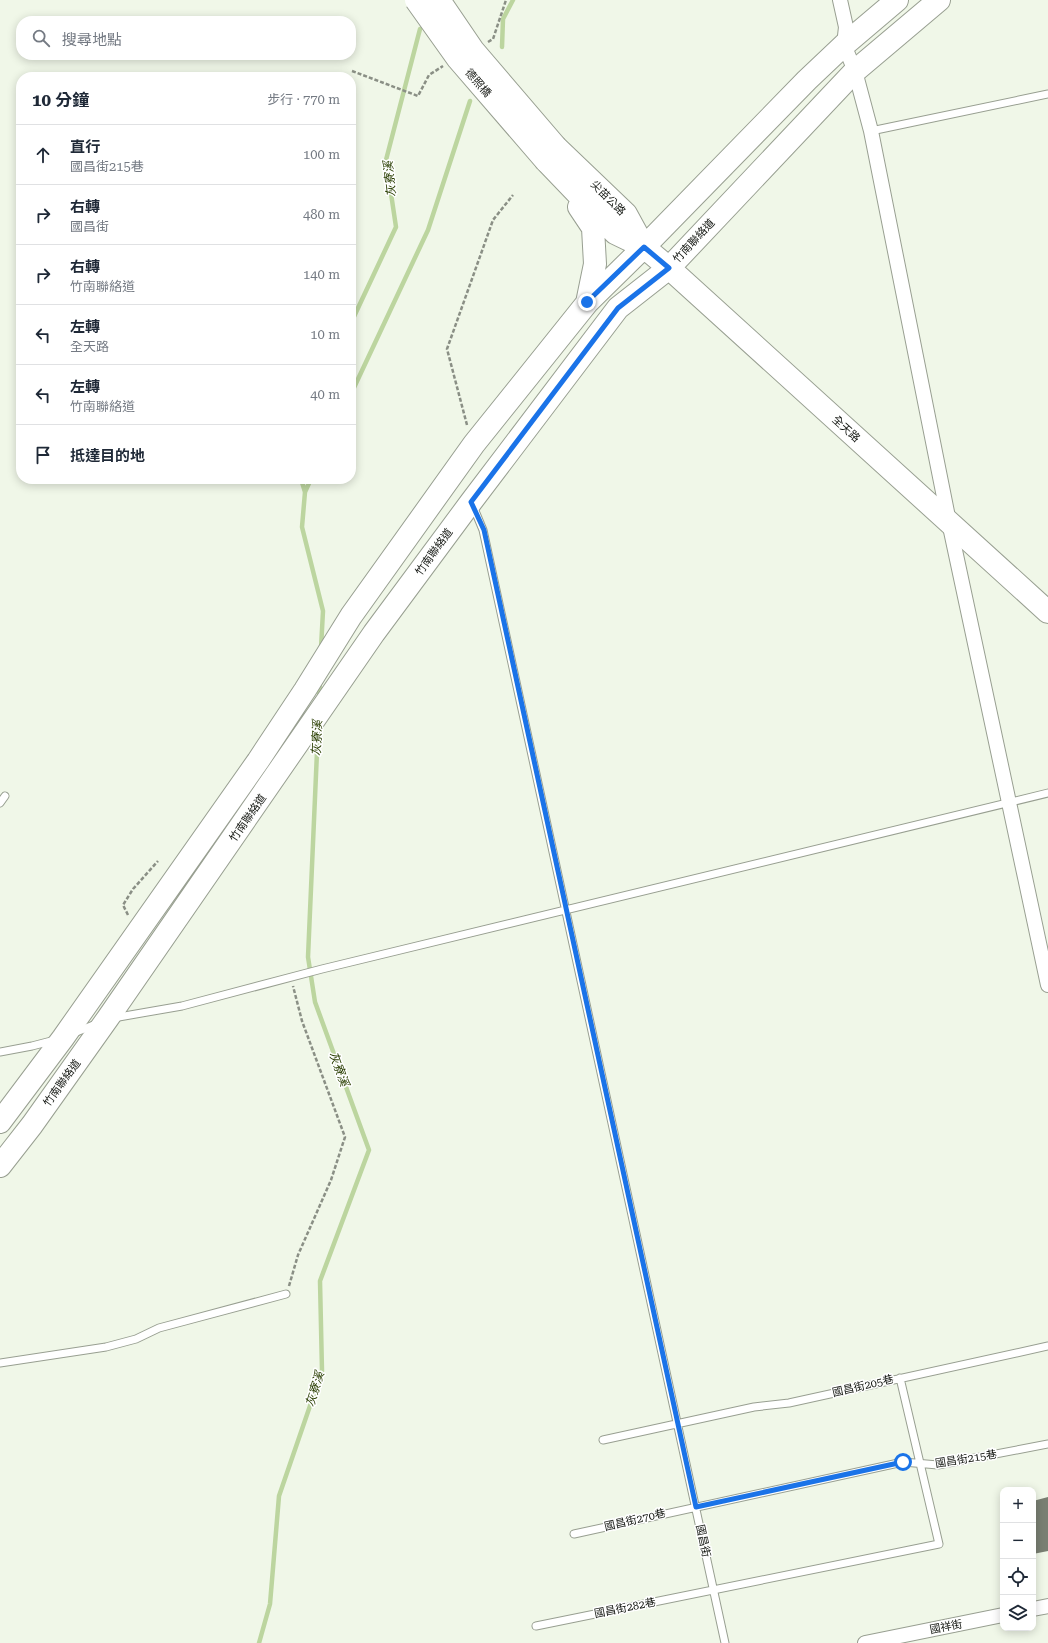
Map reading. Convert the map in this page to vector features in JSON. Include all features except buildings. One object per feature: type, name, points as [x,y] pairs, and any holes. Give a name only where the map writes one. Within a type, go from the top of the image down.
[{"type":"main road","name":"德照橋","points":[[416,0],[458,59],[551,154]]},
{"type":"main road","name":"德照橋","points":[[439,0],[473,50],[551,154]]},
{"type":"main road","points":[[0,1122],[63,1038],[258,761],[305,690],[351,616],[474,444],[587,302],[644,247],[807,80],[844,45],[897,0]]},
{"type":"main road","name":"竹南聯絡道","points":[[0,1166],[32,1125],[108,1018],[276,777],[374,633],[618,308],[669,268],[855,71],[939,0]]},
{"type":"main road","name":"尖苗公路","points":[[551,154],[626,214],[644,247]]},
{"type":"main road","points":[[551,154],[593,228],[595,264],[587,302]]},
{"type":"main road","name":"全天路","points":[[644,247],[1048,612]]},
{"type":"street","points":[[840,0],[846,27],[844,45],[855,71],[872,131],[948,522],[1048,985]]},
{"type":"street","points":[[1036,1608],[1048,1606]]},
{"type":"street","name":"國祥街","points":[[865,1643],[1000,1616]]},
{"type":"lane","points":[[872,131],[1048,94]]},
{"type":"lane","name":"國昌街","points":[[471,502],[484,530],[725,1643]]},
{"type":"lane","points":[[0,1052],[63,1038],[108,1018],[182,1006],[322,970],[1048,793]]},
{"type":"lane","points":[[0,803],[5,796]]},
{"type":"lane","points":[[0,1363],[106,1347],[136,1339],[159,1328],[286,1294]]},
{"type":"lane","name":"國昌街205巷","points":[[603,1440],[754,1407],[789,1403],[1048,1346]]},
{"type":"lane","points":[[900,1378],[920,1464]]},
{"type":"lane","name":"國昌街215巷","points":[[696,1507],[903,1462],[938,1465],[1048,1444]]},
{"type":"lane","name":"國昌街282巷","points":[[536,1626],[939,1544],[920,1464]]},
{"type":"lane","name":"國昌街270巷","points":[[574,1534],[696,1507]]},
{"type":"path","points":[[356,72],[413,94]]},
{"type":"path","points":[[474,444],[446,349],[493,220],[513,195]]},
{"type":"path","points":[[139,929],[132,922],[123,905],[132,889],[158,861]]},
{"type":"path","points":[[286,1294],[298,1255],[331,1180],[345,1137],[302,1021],[291,978]]},
{"type":"waterway","points":[[502,47],[503,19],[513,0]]},
{"type":"waterway","name":"灰寮溪","points":[[356,312],[396,227],[386,160],[420,29]]},
{"type":"waterway","points":[[356,383],[428,230],[470,101]]},
{"type":"waterway","name":"灰寮溪","points":[[303,484],[305,492],[302,527],[323,611],[321,648]]},
{"type":"waterway","points":[[305,492],[309,484]]},
{"type":"waterway","name":"灰寮溪","points":[[319,698],[320,681]]},
{"type":"waterway","name":"灰寮溪","points":[[259,1643],[270,1604],[279,1496],[322,1371],[320,1281],[369,1150],[315,1002],[308,957],[318,729]]},
{"type":"route","points":[[587,302],[644,247],[669,268],[618,308],[471,502],[484,530],[696,1507],[903,1462]]}]
